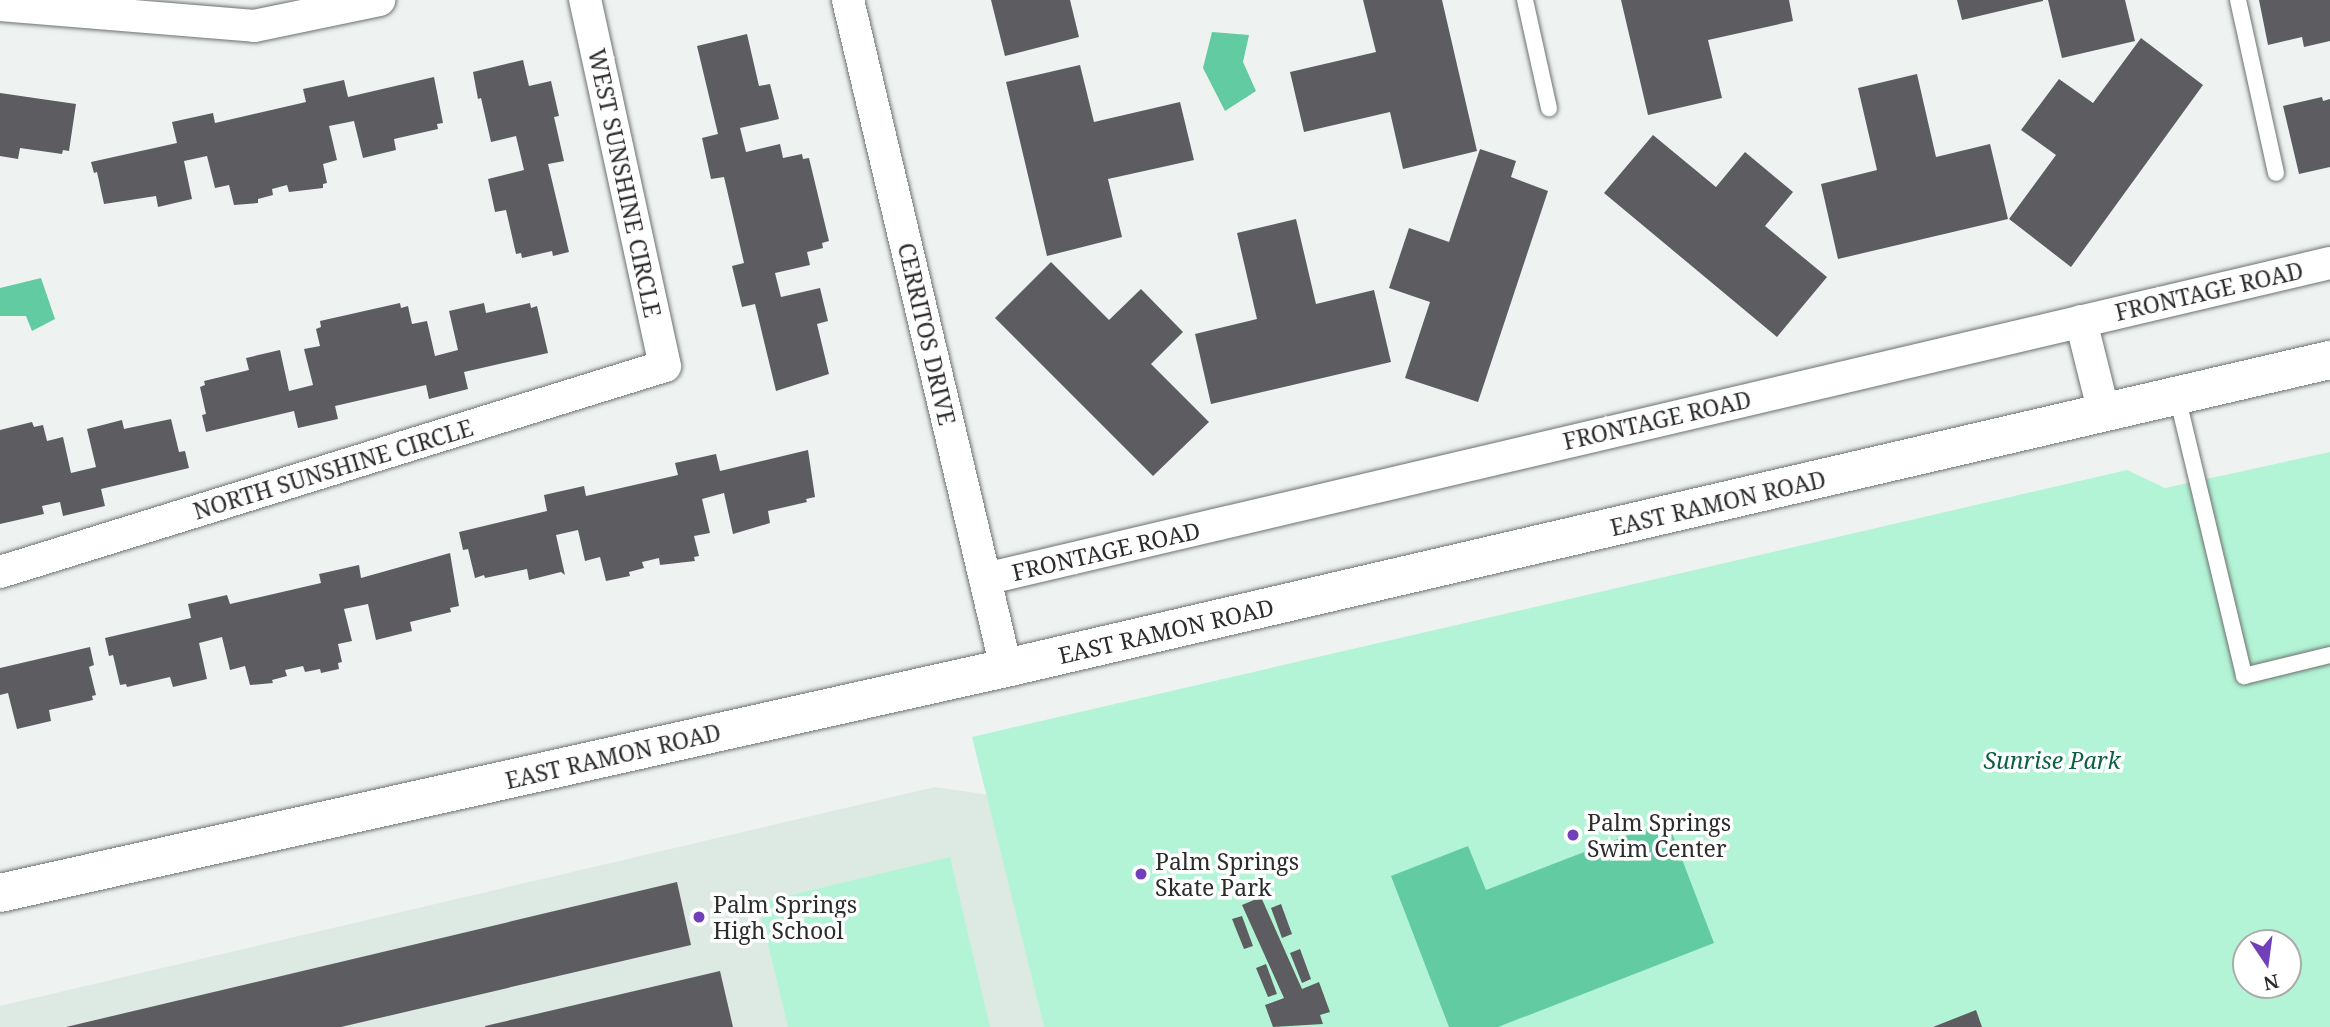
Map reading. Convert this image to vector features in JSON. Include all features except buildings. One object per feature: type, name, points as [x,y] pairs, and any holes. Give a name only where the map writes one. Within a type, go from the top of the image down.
[{"type":"main road","name":"EAST RAMON ROAD","points":[[0,893],[1006,668],[2330,360]]},
{"type":"street","points":[[0,5],[254,26],[379,0]]},
{"type":"street","name":"WEST SUNSHINE CIRCLE","points":[[585,0],[665,366]]},
{"type":"street","name":"CERRITOS DRIVE","points":[[848,0],[1006,668]]},
{"type":"street","name":"FRONTAGE ROAD","points":[[985,579],[2330,263]]},
{"type":"street","points":[[2081,321],[2104,413]]},
{"type":"street","name":"NORTH SUNSHINE CIRCLE","points":[[0,572],[665,366]]},
{"type":"lane","points":[[1525,0],[1549,108]]},
{"type":"lane","points":[[2238,0],[2276,173]]},
{"type":"lane","points":[[2178,396],[2244,676],[2330,655]]},
{"type":"shaded area","points":[[1212,32],[1249,35],[1243,62],[1256,91],[1225,111],[1203,68]]},
{"type":"shaded area","points":[[41,278],[55,319],[32,331],[26,316],[0,316],[0,288]]},
{"type":"shaded area","name":"Palm Springs High School","points":[[935,787],[989,795],[1044,1027],[0,1027],[0,1006]]},
{"type":"shaded area","points":[[1667,820],[1714,943],[1498,1027],[1449,1027],[1391,876],[1468,846],[1486,890]]},
{"type":"green space","name":"Sunrise Park","points":[[2330,452],[2330,1027],[1044,1027],[972,737],[2127,470],[2165,488]]},
{"type":"green space","points":[[950,857],[990,1027],[788,1027],[758,903]]},
{"type":"place","name":"Palm Springs Swim Center","points":[[1573,835]]},
{"type":"place","name":"Palm Springs Skate Park","points":[[1141,874]]},
{"type":"place","name":"Palm Springs High School","points":[[699,917]]}]
